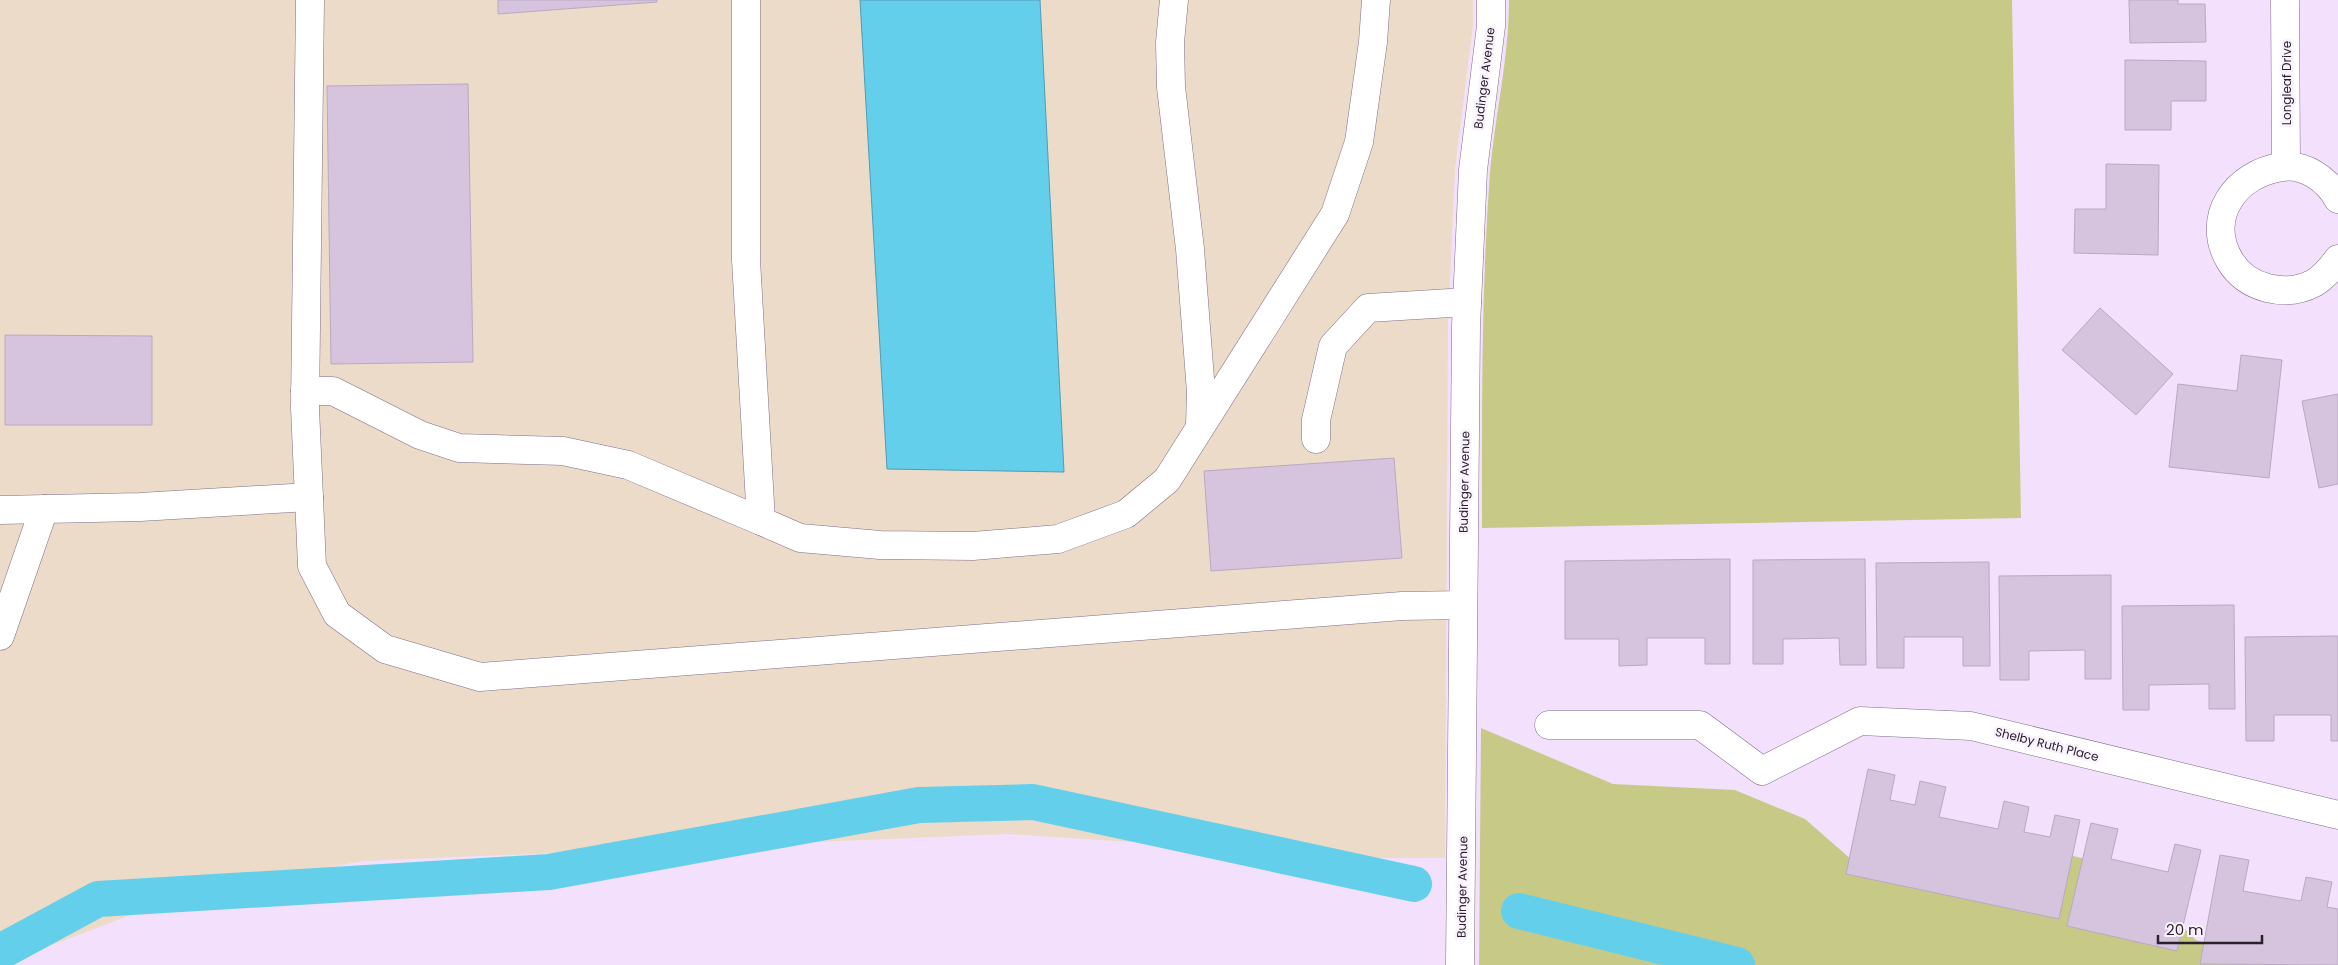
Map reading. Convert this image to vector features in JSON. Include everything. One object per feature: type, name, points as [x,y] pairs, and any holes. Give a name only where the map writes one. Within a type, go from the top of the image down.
[{"type":"street","points":[[310,0],[305,391],[312,566],[337,614],[385,649],[480,677],[1402,606],[1463,605]]},
{"type":"street","points":[[746,0],[746,260],[761,521]]},
{"type":"street","points":[[1174,0],[1170,42],[1171,87],[1190,249],[1201,392],[1200,427]]},
{"type":"street","name":"Budinger Avenue","points":[[1460,965],[1467,302],[1473,170],[1491,26],[1491,0]]},
{"type":"street","name":"Longleaf Drive","points":[[2285,0],[2286,166]]},
{"type":"street","points":[[305,391],[333,391],[420,435],[460,448],[563,451],[628,464],[800,538],[880,545],[973,546],[1058,540],[1126,514],[1167,480],[1335,214],[1359,142],[1373,42],[1374,2]]},
{"type":"street","points":[[2338,199],[2333,190],[2320,177],[2304,169],[2286,166],[2267,169],[2249,177],[2235,189],[2226,206],[2221,225],[2223,244],[2230,261],[2243,276],[2259,286],[2278,291],[2296,290],[2314,283],[2328,273],[2338,259]]},
{"type":"street","points":[[1316,439],[1316,420],[1333,346],[1368,308],[1467,302]]},
{"type":"street","points":[[0,510],[140,507],[308,496]]},
{"type":"street","points":[[0,636],[44,509]]},
{"type":"street","name":"Shelby Ruth Place","points":[[1549,725],[1700,725],[1762,771],[1860,721],[1971,726],[2338,815]]},
{"type":"shaded area","points":[[0,0],[860,0],[887,468],[1063,472],[1040,0],[1473,0],[1473,25],[1455,169],[1448,325],[1445,858],[1378,858],[1007,834],[364,861],[188,893],[0,965]]},
{"type":"green space","points":[[1509,0],[2012,0],[2021,518],[1482,528],[1483,351],[1487,217],[1492,151],[1507,43]]},
{"type":"green space","points":[[1481,728],[1613,784],[1735,790],[1805,819],[1852,860],[2020,842],[2085,859],[2149,894],[2196,940],[2279,965],[1479,965]]},
{"type":"water","points":[[860,0],[1040,0],[1064,472],[887,469]]},
{"type":"building","points":[[498,0],[657,0],[657,2],[498,14]]},
{"type":"building","points":[[2129,0],[2178,0],[2178,4],[2205,4],[2206,42],[2130,43]]},
{"type":"building","points":[[2125,60],[2206,61],[2206,101],[2171,101],[2171,130],[2125,130]]},
{"type":"building","points":[[468,84],[473,362],[331,364],[327,86]]},
{"type":"building","points":[[2106,164],[2159,165],[2158,255],[2074,253],[2075,209],[2106,209]]},
{"type":"building","points":[[2100,308],[2173,374],[2136,415],[2062,350]]},
{"type":"building","points":[[5,335],[152,336],[152,425],[5,425]]},
{"type":"building","points":[[2241,355],[2282,360],[2269,478],[2169,467],[2178,384],[2237,391]]},
{"type":"building","points":[[2338,394],[2338,484],[2319,488],[2302,401]]},
{"type":"building","points":[[1394,458],[1402,558],[1211,571],[1204,471]]},
{"type":"building","points":[[1730,559],[1730,664],[1705,664],[1705,638],[1647,638],[1647,665],[1619,666],[1619,639],[1565,639],[1565,561]]},
{"type":"building","points":[[1865,559],[1866,665],[1840,665],[1839,638],[1783,639],[1783,664],[1753,664],[1753,560]]},
{"type":"building","points":[[1989,562],[1990,666],[1963,666],[1963,637],[1904,637],[1904,668],[1877,668],[1876,563]]},
{"type":"building","points":[[2111,575],[2111,679],[2085,679],[2085,650],[2029,651],[2029,680],[2000,680],[1999,576]]},
{"type":"building","points":[[2234,605],[2235,709],[2209,709],[2209,684],[2149,685],[2149,710],[2123,710],[2122,606]]},
{"type":"building","points":[[2338,636],[2338,741],[2331,741],[2331,715],[2274,715],[2274,741],[2246,741],[2245,637]]},
{"type":"building","points":[[1868,769],[1895,775],[1890,800],[1915,805],[1920,781],[1946,787],[1939,817],[1998,829],[2004,801],[2029,807],[2024,832],[2050,837],[2055,815],[2080,820],[2059,919],[1846,874]]},
{"type":"building","points":[[2091,823],[2118,829],[2111,859],[2168,872],[2175,844],[2201,850],[2177,951],[2067,926]]},
{"type":"building","points":[[2220,855],[2249,860],[2243,891],[2301,901],[2306,877],[2332,882],[2327,907],[2338,909],[2338,965],[2200,964]]},
{"type":"waterway","points":[[0,952],[98,899],[549,872],[919,805],[1033,802],[1414,884]]},
{"type":"waterway","points":[[1519,911],[1737,965]]}]
